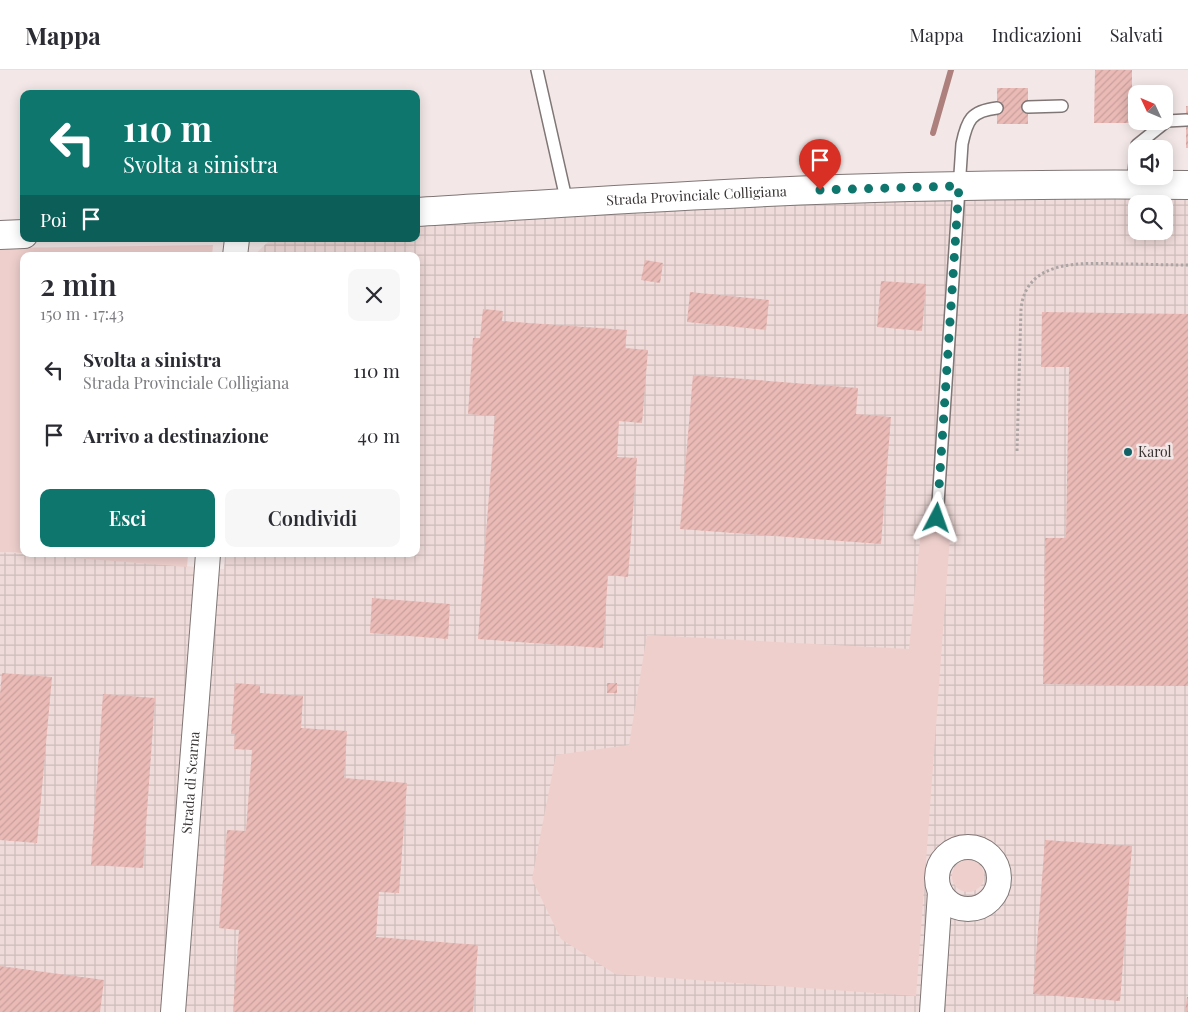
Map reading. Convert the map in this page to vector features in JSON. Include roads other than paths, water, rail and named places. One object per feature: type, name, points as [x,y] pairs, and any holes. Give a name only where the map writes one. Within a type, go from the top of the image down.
[{"type":"main road","name":"Strada Provinciale Colligiana","points":[[420,212],[567,202],[900,187],[1133,185]]},
{"type":"main road","name":"Strada Provinciale Colligiana","points":[[1173,185],[1188,185]]},
{"type":"main road","points":[[0,235],[20,234]]},
{"type":"street","name":"Strada di Scarna","points":[[173,1012],[208,557]]},
{"type":"street","points":[[932,1012],[940,892]]},
{"type":"lane","points":[[537,70],[567,202]]},
{"type":"lane","points":[[1028,107],[1062,106]]},
{"type":"lane","points":[[937,518],[962,144],[971,118],[978,112],[997,108]]},
{"type":"lane","points":[[1144,140],[1167,121],[1186,120]]},
{"type":"waterway","points":[[933,133],[951,70]]},
{"type":"place","name":"Karol","points":[[1128,452]]}]
